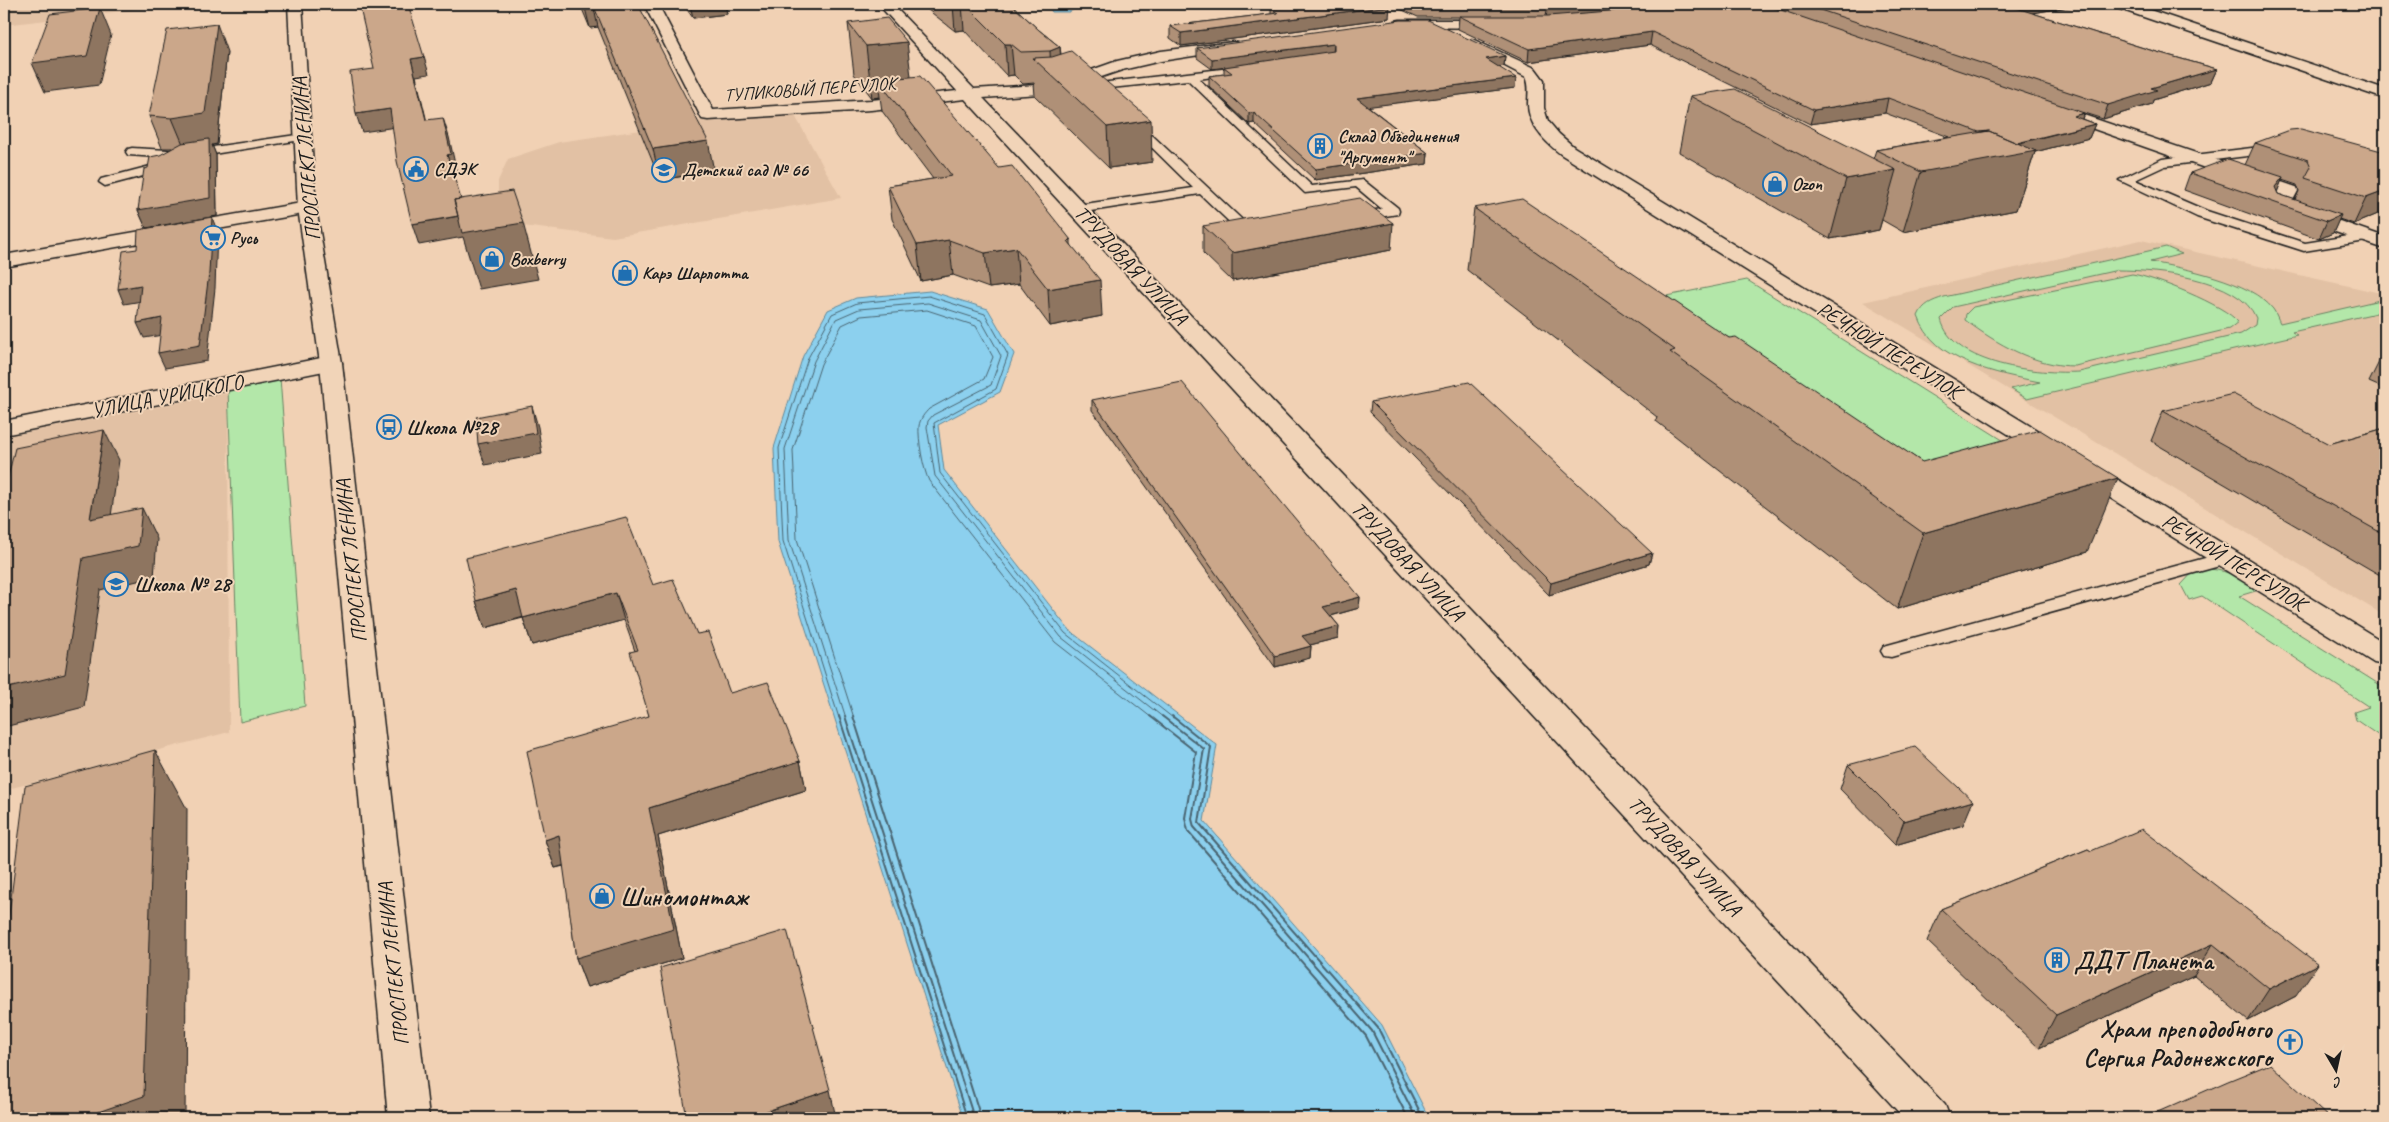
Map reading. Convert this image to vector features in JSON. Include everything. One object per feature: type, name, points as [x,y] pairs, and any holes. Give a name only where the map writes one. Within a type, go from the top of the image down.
[{"type":"street","name":"ПРОСПЕКТ ЛЕНИНА","points":[[295,4],[308,208],[331,363],[410,1118]]},
{"type":"street","name":"ТУПИКОВЫЙ ПЕРЕУЛОК","points":[[651,4],[708,115],[871,105],[971,94],[1054,88],[1087,82],[1117,66],[1161,56],[1247,44]]},
{"type":"street","name":"ТРУДОВАЯ УЛИЦА","points":[[885,4],[1930,1118]]},
{"type":"street","points":[[2118,4],[2385,94]]},
{"type":"street","points":[[1392,12],[1426,20]]},
{"type":"street","points":[[1381,26],[1426,20],[1508,24]]},
{"type":"street","name":"РЕЧНОЙ ПЕРЕУЛОК","points":[[1426,20],[1530,71],[1535,76],[1537,83],[1536,109],[1551,138],[1568,151],[2385,656]]},
{"type":"street","points":[[2047,108],[2289,191],[2283,203],[2278,206],[2385,243]]},
{"type":"street","points":[[4,261],[308,208]]},
{"type":"street","name":"УЛИЦА УРИЦКОГО","points":[[4,428],[331,363]]},
{"type":"lane","points":[[1087,82],[1191,77],[1260,67]]},
{"type":"lane","points":[[1191,77],[1309,190],[1359,183],[1393,211],[1345,218]]},
{"type":"lane","points":[[1087,82],[1104,98]]},
{"type":"lane","points":[[1125,116],[1249,233],[1268,230]]},
{"type":"lane","points":[[132,152],[185,155],[303,137]]},
{"type":"lane","points":[[2292,147],[2162,163],[2125,180],[2202,214],[2304,247],[2367,236]]},
{"type":"lane","points":[[105,182],[162,167],[185,155]]},
{"type":"lane","points":[[1078,209],[1203,190]]},
{"type":"lane","points":[[1891,651],[2227,558]]},
{"type":"shaded area","points":[[4,4],[183,4],[4,25]]},
{"type":"shaded area","name":"Детский сад № 66","points":[[794,114],[841,198],[613,237],[498,223],[498,181],[508,159],[559,142],[717,119]]},
{"type":"shaded area","points":[[2141,240],[2385,294],[2385,616],[1863,302]]},
{"type":"shaded area","name":"Школа № 28","points":[[228,393],[229,732],[4,790],[4,437]]},
{"type":"green space","points":[[2166,247],[2182,254],[2150,262],[2198,272],[2233,283],[2263,299],[2273,309],[2280,323],[2384,299],[2385,311],[2292,332],[2297,335],[2027,399],[2011,389],[2040,382],[2005,375],[1969,363],[1937,345],[1926,332],[1918,316],[1920,312],[1928,304],[1944,297]],"holes":[[[2118,270],[2174,275],[2215,285],[2247,304],[2256,318],[2255,325],[2241,334],[2079,372],[2062,372],[2021,369],[1979,357],[1962,347],[1948,335],[1941,319],[1953,307]]]},
{"type":"green space","points":[[2132,274],[2156,280],[2205,300],[2231,315],[2238,322],[2229,329],[2075,366],[2060,365],[2031,358],[2003,345],[1965,320],[1966,314],[1973,307]]},
{"type":"green space","points":[[1747,280],[2017,449],[1914,474],[1651,299]]},
{"type":"green space","points":[[280,378],[305,706],[240,722],[228,388]]},
{"type":"green space","points":[[2210,569],[2230,573],[2259,590],[2239,596],[2385,688],[2385,734],[2379,736],[2356,720],[2354,712],[2369,707],[2202,596],[2189,600],[2181,585],[2194,571]]},
{"type":"water","points":[[1047,4],[1084,4],[1069,12],[1052,12]]},
{"type":"water","points":[[930,291],[988,309],[1014,354],[1000,392],[938,425],[944,470],[1069,630],[1217,745],[1204,821],[1382,1025],[1429,1118],[963,1118],[778,542],[774,448],[803,356],[828,310],[856,298]]},
{"type":"building","points":[[363,4],[408,4],[424,57],[411,59],[426,120],[443,118],[451,154],[447,155],[461,199],[454,200],[458,216],[412,224],[397,161],[390,109],[356,114],[350,72],[374,69],[360,8],[364,7]]},
{"type":"building","points":[[593,4],[638,4],[708,141],[653,149]]},
{"type":"building","points":[[965,4],[1011,4],[1060,47],[1050,51],[1021,52],[1011,44],[1005,44]]},
{"type":"building","points":[[1312,4],[1386,4],[1390,6],[1181,33],[1170,26],[1278,13],[1271,9]]},
{"type":"building","points":[[1417,4],[1559,4],[1419,5]]},
{"type":"building","points":[[1664,4],[1763,4],[2084,113],[2073,116],[2095,124],[2017,143],[1989,131],[1979,132],[1888,98],[1814,110],[1652,32],[1529,49],[1459,16],[1548,16],[1622,10]]},
{"type":"building","points":[[1802,4],[2016,4],[2007,5],[2217,69],[2151,88],[2157,90],[2108,105]]},
{"type":"building","points":[[100,8],[87,56],[32,63],[50,14]]},
{"type":"building","points":[[887,18],[907,42],[866,46],[848,23]]},
{"type":"building","points":[[1401,20],[1428,20],[1505,56],[1486,59],[1516,78],[1357,98],[1428,153],[1316,169],[1254,113],[1249,113],[1209,76],[1232,73],[1224,67],[1334,51],[1334,44],[1212,59],[1197,48]]},
{"type":"building","points":[[217,24],[205,113],[172,118],[149,116],[167,30]]},
{"type":"building","points":[[1071,51],[1151,120],[1107,127],[1033,58],[1052,57]]},
{"type":"building","points":[[920,76],[999,168],[1012,166],[1100,280],[1048,289],[1016,248],[985,253],[949,240],[917,245],[888,186],[952,176],[878,80]]},
{"type":"building","points":[[1735,89],[1896,170],[1846,179],[1690,96]]},
{"type":"building","points":[[2301,129],[2385,152],[2385,191],[2366,198],[2305,178],[2311,167],[2308,160],[2255,143],[2290,130]]},
{"type":"building","points":[[1989,131],[2036,151],[1921,172],[1876,150]]},
{"type":"building","points":[[209,139],[210,198],[138,210],[144,169],[148,168],[150,157],[160,155],[182,143]]},
{"type":"building","points":[[2228,159],[2283,177],[2275,187],[2278,194],[2341,215],[2327,221],[2190,173]]},
{"type":"building","points":[[512,191],[523,223],[462,233],[454,200]]},
{"type":"building","points":[[1360,198],[1393,223],[1232,253],[1203,226]]},
{"type":"building","points":[[1522,199],[1729,338],[1736,337],[1922,462],[2040,430],[2118,478],[1923,533],[1670,352],[1675,350],[1474,208]]},
{"type":"building","points":[[212,217],[209,273],[200,345],[158,353],[162,318],[137,323],[141,285],[118,289],[123,251],[137,249],[138,230]]},
{"type":"building","points":[[1182,382],[1360,597],[1323,607],[1339,626],[1302,636],[1311,646],[1275,656],[1092,400]]},
{"type":"building","points":[[1469,382],[1652,553],[1551,583],[1371,402]]},
{"type":"building","points":[[2233,394],[2329,444],[2385,428],[2385,535],[2163,411]]},
{"type":"building","points":[[532,406],[536,433],[478,444],[476,417]]},
{"type":"building","points":[[104,430],[90,519],[142,508],[138,546],[83,558],[65,674],[4,689],[4,493],[15,448]]},
{"type":"building","points":[[626,517],[653,585],[673,579],[697,634],[708,632],[730,693],[768,682],[800,761],[649,808],[674,929],[576,958],[559,835],[545,840],[527,751],[649,716],[630,652],[638,650],[616,593],[523,618],[516,590],[476,601],[466,558]]},
{"type":"building","points":[[1915,747],[1973,801],[1904,821],[1848,765]]},
{"type":"building","points":[[155,750],[144,1096],[81,1118],[4,1118],[4,954],[25,786]]},
{"type":"building","points":[[2142,829],[2318,964],[2269,989],[2213,944],[2056,1015],[1941,909],[2088,849],[2091,851]]},
{"type":"building","points":[[787,930],[830,1090],[746,1118],[687,1118],[660,968]]},
{"type":"building","points":[[2270,1064],[2329,1118],[2144,1118],[2228,1081]]},
{"type":"place","name":"Склад Объединения \"Аргумент\"","points":[[1320,146]]},
{"type":"place","name":"СДЭК","points":[[416,169]]},
{"type":"place","name":"Детский сад № 66","points":[[664,170]]},
{"type":"place","name":"Ozon","points":[[1775,184]]},
{"type":"place","name":"Русь","points":[[213,238]]},
{"type":"place","name":"Boxberry","points":[[492,259]]},
{"type":"place","name":"Карэ Шарлотта","points":[[625,273]]},
{"type":"place","name":"Школа №28","points":[[389,427]]},
{"type":"place","name":"Школа № 28","points":[[116,584]]},
{"type":"place","name":"Шиномонтаж","points":[[602,896]]},
{"type":"place","name":"ДДТ Планета","points":[[2057,960]]},
{"type":"place","name":"Храм преподобного Сергия Радонежского","points":[[2290,1042]]}]
